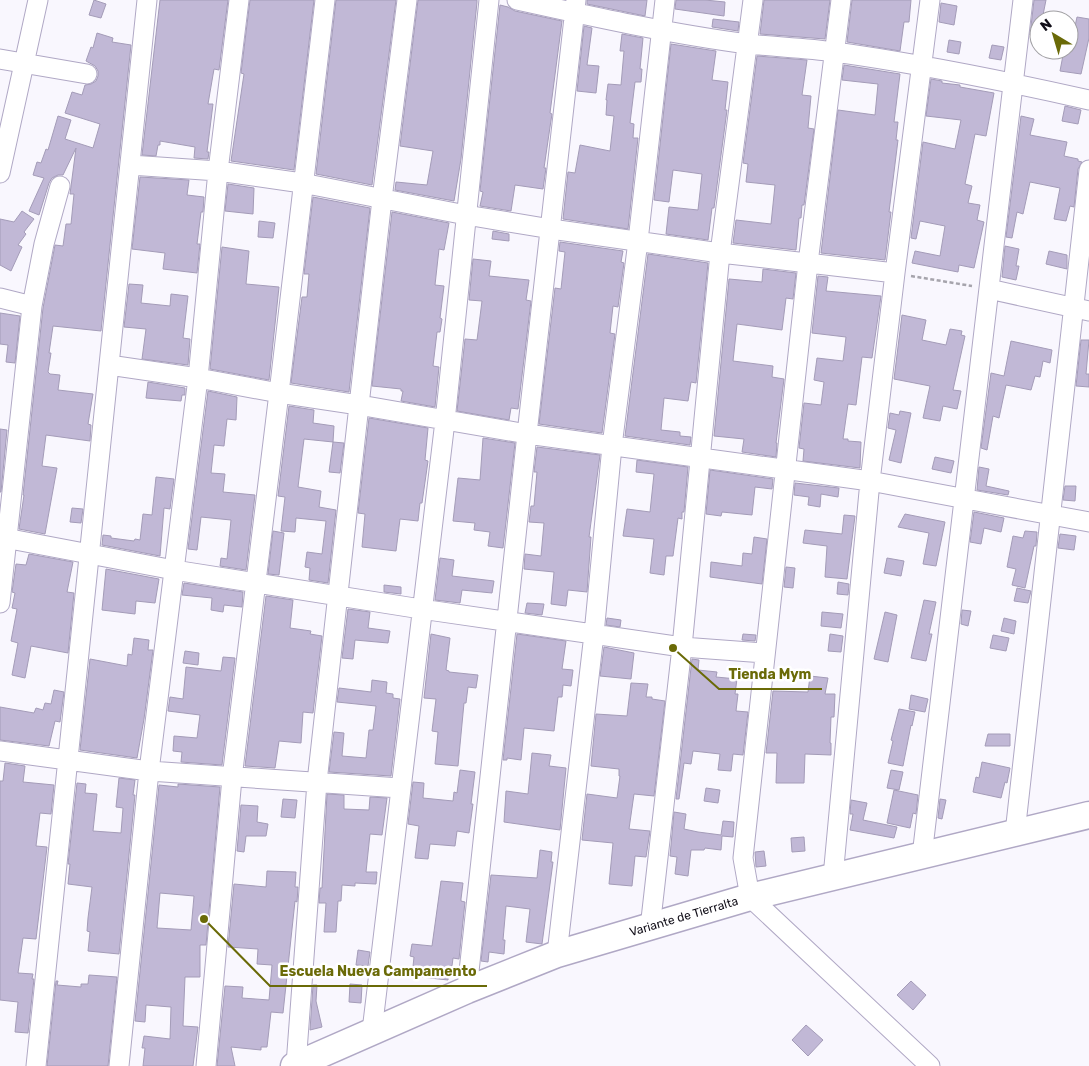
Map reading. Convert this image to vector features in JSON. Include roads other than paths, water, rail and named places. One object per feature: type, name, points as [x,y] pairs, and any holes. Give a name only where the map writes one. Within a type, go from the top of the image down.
[{"type":"main road","name":"Variante de Tierralta","points":[[295,1065],[467,990],[557,954],[750,897],[1089,815]]},
{"type":"street","points":[[0,173],[38,0]]},
{"type":"street","points":[[36,1066],[148,0]]},
{"type":"street","points":[[119,1066],[150,771],[198,378],[218,171],[239,0]]},
{"type":"street","points":[[206,1066],[232,778],[279,394],[324,0]]},
{"type":"street","points":[[295,1065],[317,782],[382,199],[407,0]]},
{"type":"street","points":[[372,1032],[421,609],[445,421],[489,0]]},
{"type":"street","points":[[517,0],[575,7],[661,30],[748,44],[834,52],[921,66],[1012,82],[1089,100]]},
{"type":"street","points":[[557,954],[594,634],[612,446],[638,240],[665,0]]},
{"type":"street","points":[[650,928],[682,647],[720,253],[753,0]]},
{"type":"street","points":[[841,0],[808,263],[743,858],[750,897],[930,1066]]},
{"type":"street","points":[[833,877],[870,481],[930,0]]},
{"type":"street","points":[[922,856],[1023,0]]},
{"type":"street","points":[[467,990],[526,434],[575,7]]},
{"type":"street","points":[[0,59],[87,74]]},
{"type":"street","points":[[130,164],[218,171],[302,182],[466,215],[551,229],[720,253],[895,273]]},
{"type":"street","points":[[1015,833],[1051,515],[1081,308],[1089,170]]},
{"type":"street","points":[[0,603],[4,538],[32,306],[44,244],[60,186]]},
{"type":"street","points":[[989,289],[1081,308]]},
{"type":"street","points":[[0,298],[32,306]]},
{"type":"street","points":[[109,365],[198,378],[279,394],[359,405],[526,434],[870,481],[1089,522]]},
{"type":"street","points":[[4,538],[174,570],[506,622],[682,647],[765,653]]},
{"type":"street","points":[[0,751],[150,771],[400,788]]},
{"type":"place","name":"Tienda Mym","points":[[673,648]]},
{"type":"place","name":"Escuela Nueva Campamento","points":[[204,919]]}]
